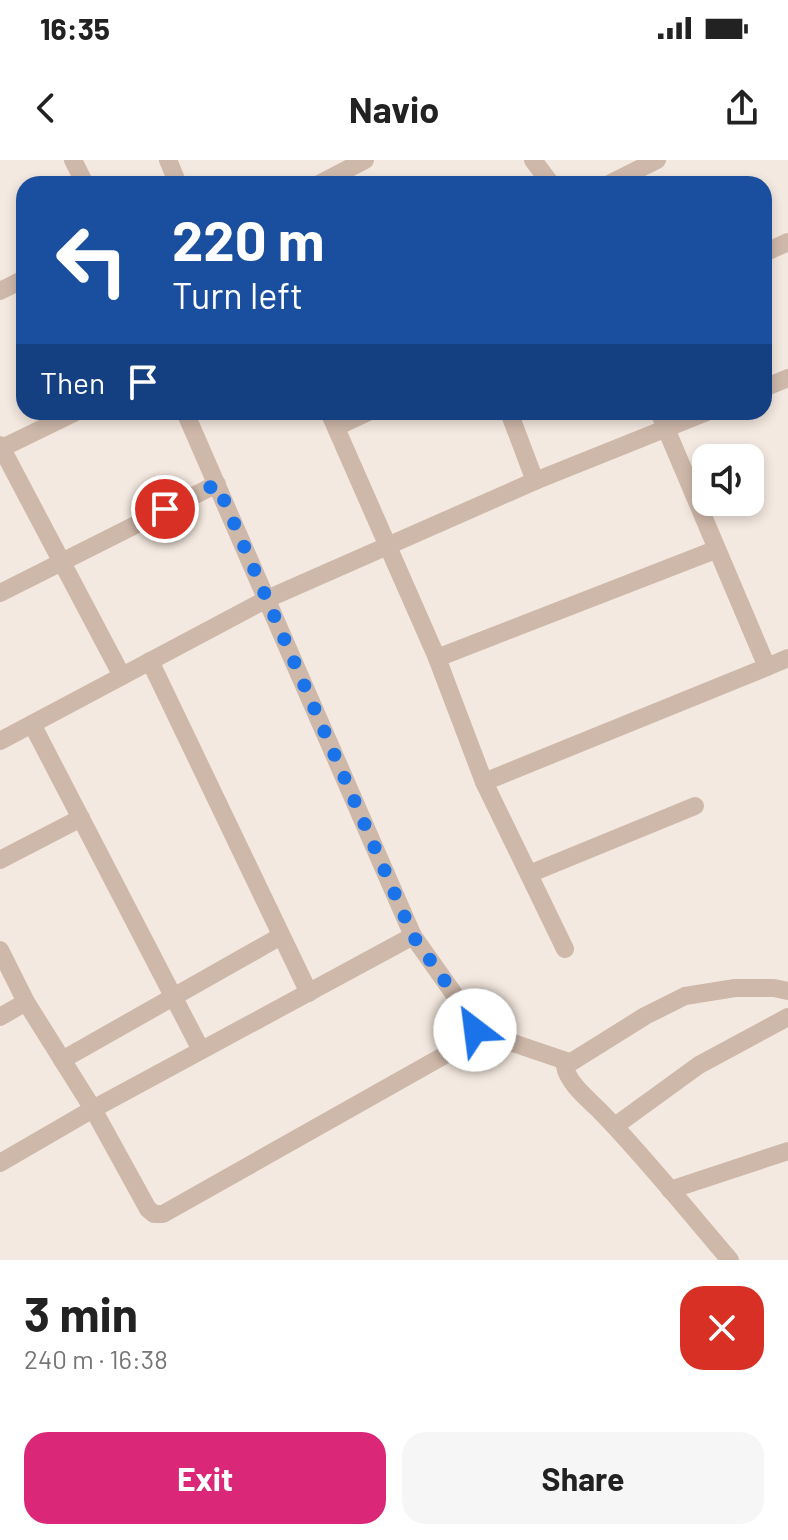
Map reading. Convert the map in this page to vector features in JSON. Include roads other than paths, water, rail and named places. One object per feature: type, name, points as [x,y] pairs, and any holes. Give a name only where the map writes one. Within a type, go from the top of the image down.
[{"type":"street","points":[[334,176],[365,160]]},
{"type":"street","points":[[625,176],[657,160]]},
{"type":"street","points":[[59,420],[1,447],[122,676]]},
{"type":"street","points":[[0,950],[26,1002],[93,1109],[148,1209],[154,1214],[163,1214],[468,1042],[475,1030],[471,1018],[413,936],[189,420]]},
{"type":"street","points":[[333,420],[437,658],[484,782],[565,949]]},
{"type":"street","points":[[512,420],[535,481]]},
{"type":"street","points":[[0,741],[267,599],[388,543],[644,436],[662,421],[767,667]]},
{"type":"street","points":[[0,593],[217,484]]},
{"type":"street","points":[[437,658],[715,550]]},
{"type":"street","points":[[484,782],[788,658]]},
{"type":"street","points":[[150,661],[309,993]]},
{"type":"street","points":[[32,724],[201,1050]]},
{"type":"street","points":[[529,874],[695,806]]},
{"type":"street","points":[[0,860],[81,818]]},
{"type":"street","points":[[62,1060],[281,936]]},
{"type":"street","points":[[0,1163],[93,1109],[413,936]]},
{"type":"street","points":[[730,1260],[566,1073],[565,1066],[673,1000],[735,988],[788,991]]},
{"type":"street","points":[[0,1017],[26,1002]]},
{"type":"street","points":[[615,1126],[699,1065],[788,1017]]},
{"type":"street","points":[[475,1030],[569,1062]]},
{"type":"street","points":[[670,1190],[788,1151]]}]
